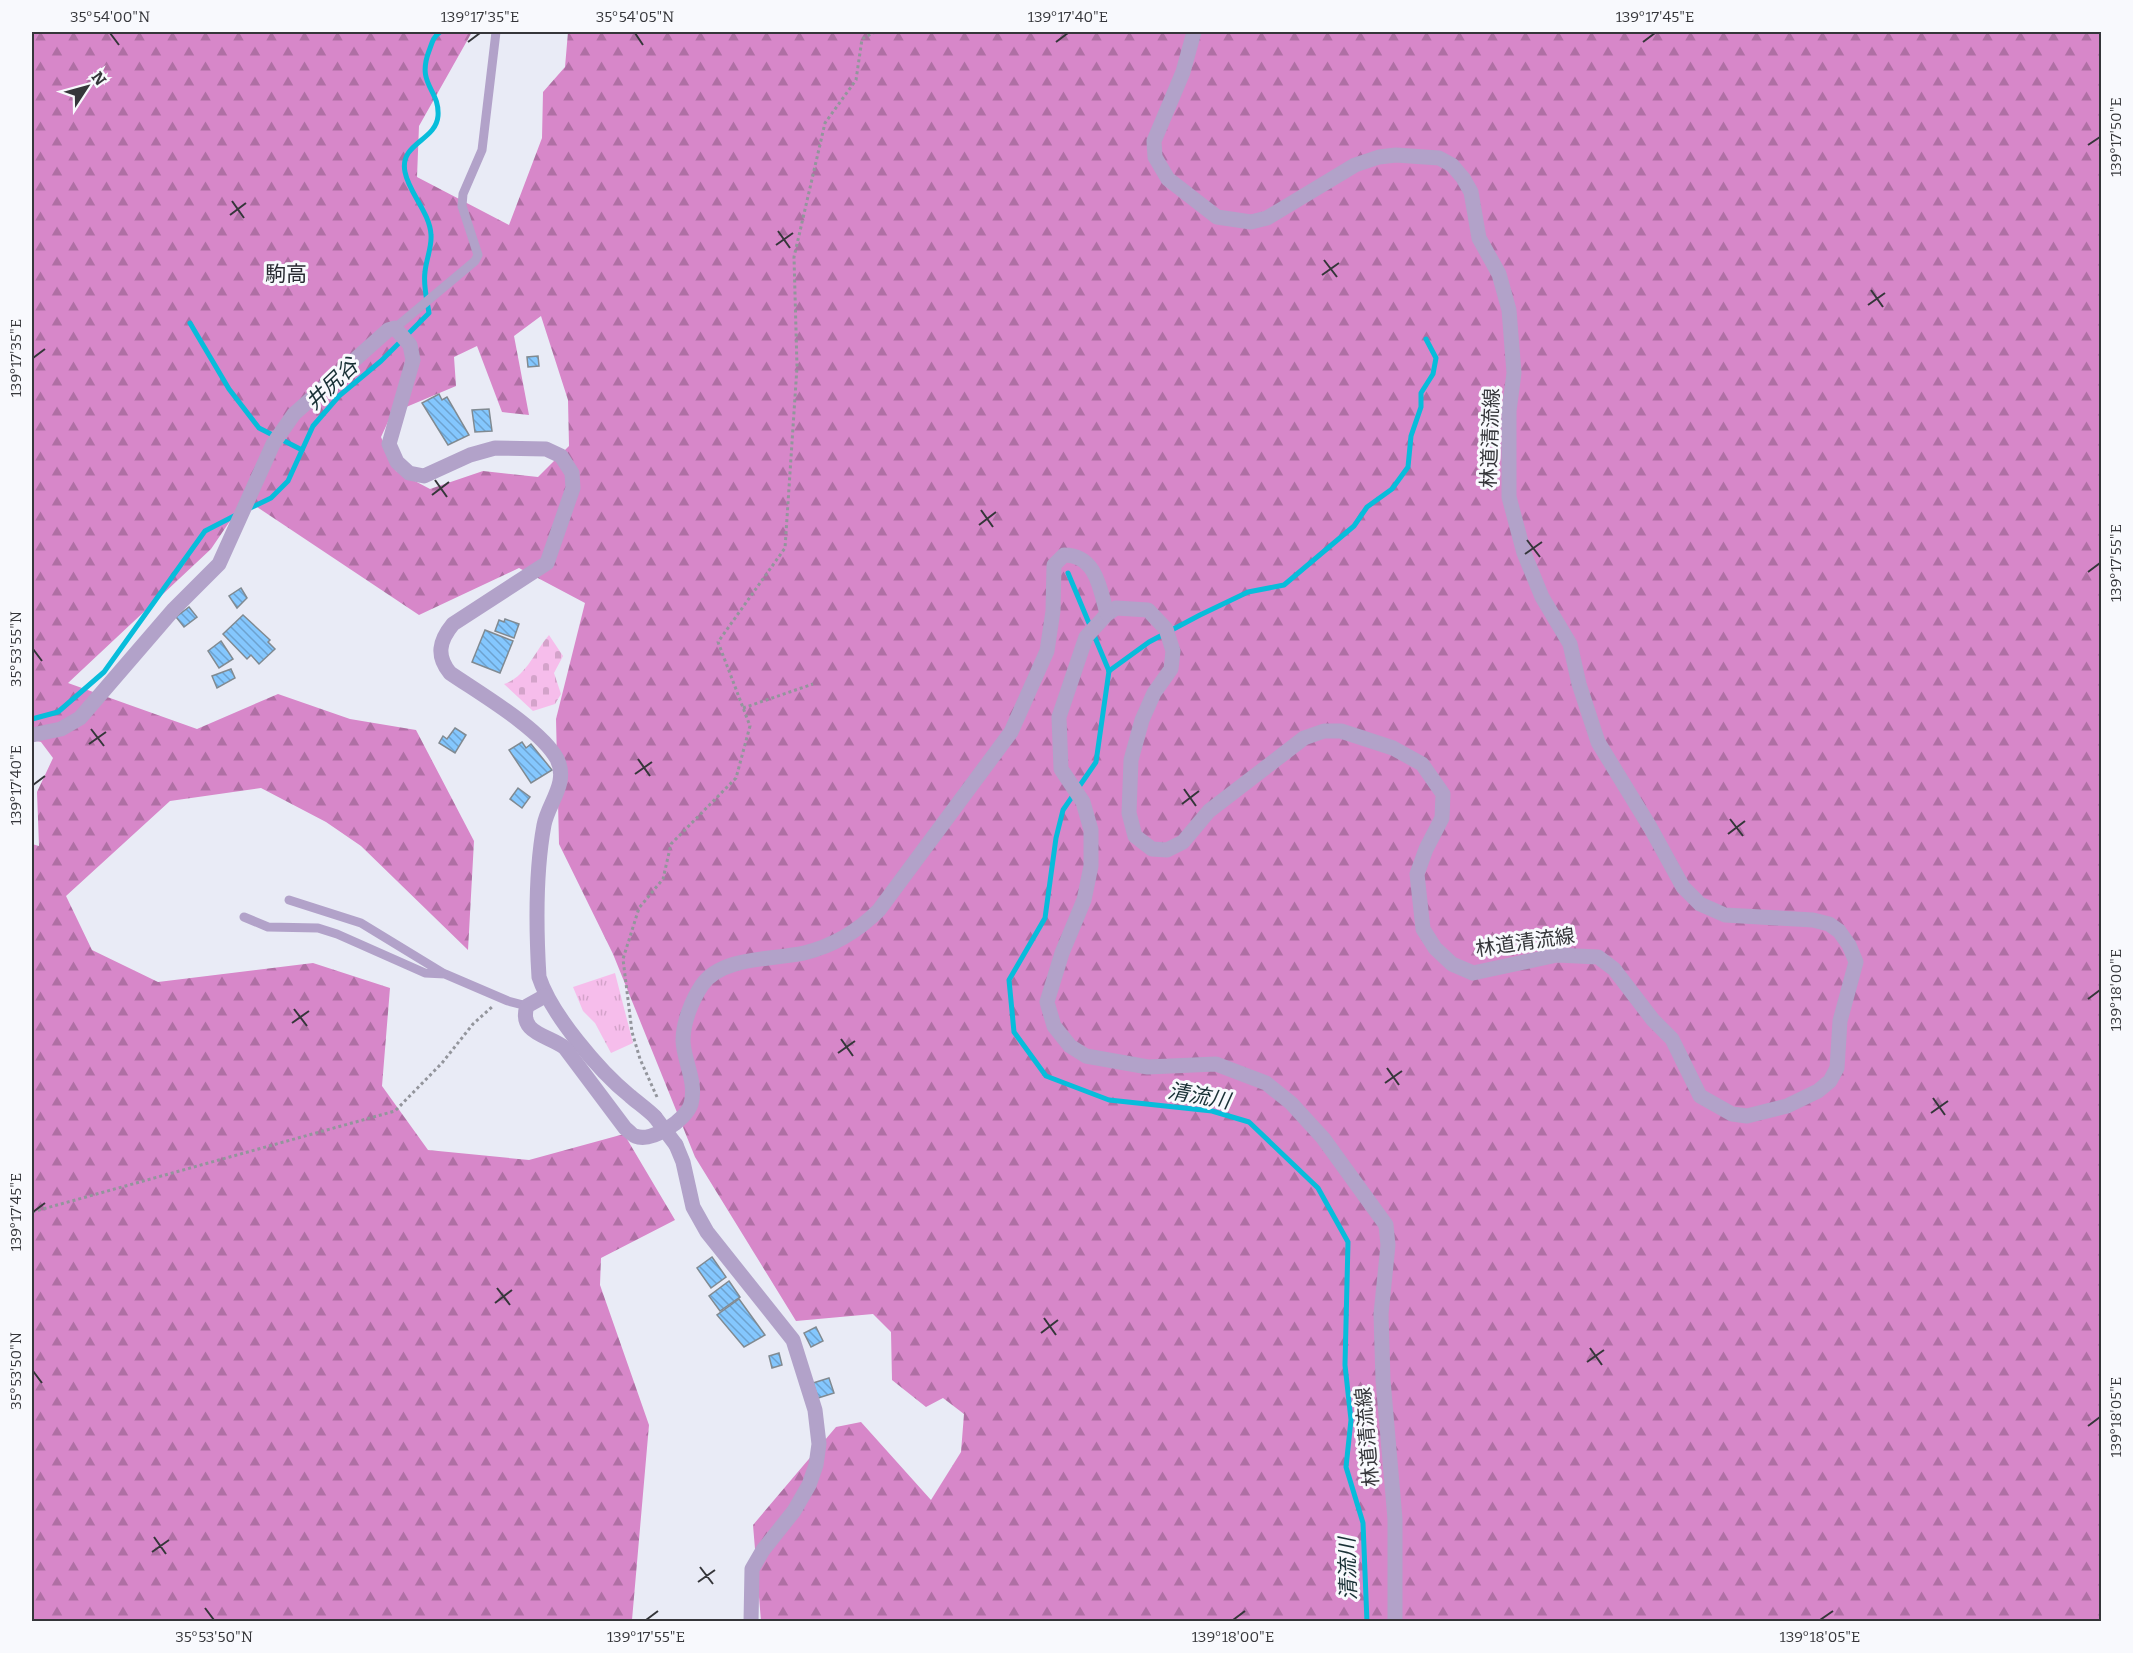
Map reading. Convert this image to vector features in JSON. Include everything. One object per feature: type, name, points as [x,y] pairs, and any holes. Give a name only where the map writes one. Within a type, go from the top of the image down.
[{"type":"street","name":"林道清流線","points":[[1194,32],[1183,72],[1154,141],[1155,157],[1168,179],[1217,217],[1251,222],[1267,218],[1355,165],[1396,154],[1439,158],[1452,165],[1463,178],[1471,192],[1479,238],[1499,274],[1509,310],[1514,374],[1509,411],[1509,497],[1524,553],[1542,597],[1570,644],[1579,684],[1598,741],[1683,887],[1700,904],[1725,915],[1813,920],[1829,924],[1839,931],[1849,945],[1856,962],[1840,1021],[1837,1068],[1830,1081],[1818,1091],[1787,1106],[1747,1116],[1732,1114],[1700,1096],[1672,1039],[1653,1020],[1614,969],[1598,957],[1576,954],[1557,955],[1473,973],[1452,964],[1435,948],[1423,930],[1417,874],[1426,849],[1442,818],[1443,794],[1422,764],[1393,748],[1341,731],[1324,731],[1304,738],[1209,811],[1183,842],[1167,850],[1152,849],[1135,836],[1129,813],[1131,760],[1142,720],[1154,693],[1171,669],[1173,651],[1168,633],[1148,610],[1116,608],[1107,614],[1086,637],[1059,717],[1061,769],[1083,802],[1091,830],[1091,866],[1084,900],[1062,953],[1047,1002],[1054,1026],[1070,1046],[1086,1056],[1148,1067],[1216,1064],[1240,1071],[1266,1083],[1291,1103],[1323,1138],[1386,1225],[1388,1245],[1381,1314],[1383,1380],[1395,1519],[1395,1622]]},
{"type":"street","points":[[32,735],[62,729],[80,718],[174,609],[219,564],[273,444],[294,414],[388,330],[395,328],[410,345],[412,360],[389,444],[397,462],[408,473],[424,476],[470,455],[495,448],[546,448],[561,456],[572,473],[573,488],[547,564],[453,624],[445,634],[440,649],[441,662],[450,673],[542,739],[558,762],[558,791],[545,822],[539,855],[538,964],[545,996],[603,1069],[629,1096],[652,1114],[676,1145],[683,1162],[693,1207],[707,1232],[793,1340],[815,1410],[819,1444],[816,1465],[809,1485],[794,1511],[763,1550],[752,1569],[751,1622]]},
{"type":"street","points":[[545,996],[527,1006],[525,1018],[529,1027],[536,1034],[557,1041],[565,1048],[625,1128],[634,1136],[646,1138],[656,1135],[683,1116],[690,1106],[691,1077],[683,1041],[692,1004],[704,983],[716,971],[731,966],[806,953],[861,928],[879,910],[1011,732],[1047,651],[1053,612],[1054,565],[1064,555],[1077,555],[1089,564],[1107,614]]},
{"type":"lane","points":[[395,328],[475,261],[478,255],[462,206],[463,194],[482,150],[496,32]]},
{"type":"lane","points":[[289,900],[362,923],[445,974],[508,1001],[527,1006]]},
{"type":"lane","points":[[244,917],[268,927],[318,928],[425,973],[445,974]]},
{"type":"path","points":[[652,1114],[657,1101],[656,1091],[640,1059],[632,1032],[623,959],[639,908],[663,879],[670,843],[736,778],[750,726],[718,642],[785,548],[797,367],[794,257],[825,123],[856,80],[862,39],[875,32]]},
{"type":"path","points":[[743,708],[813,684]]},
{"type":"path","points":[[32,1212],[395,1111],[434,1072],[473,1024],[492,1007],[508,1001]]},
{"type":"green space","points":[[32,32],[472,32],[419,126],[417,177],[509,225],[542,138],[543,92],[565,67],[568,32],[2101,32],[2101,1621],[761,1621],[753,1525],[836,1427],[861,1422],[931,1500],[961,1452],[964,1414],[943,1398],[926,1407],[892,1380],[891,1332],[873,1314],[796,1321],[695,1157],[613,954],[559,844],[556,719],[585,603],[519,568],[419,615],[245,499],[211,549],[68,683],[197,729],[278,694],[350,719],[416,730],[474,841],[468,950],[361,846],[326,822],[261,788],[170,801],[66,896],[92,950],[158,982],[313,963],[390,988],[382,1086],[428,1150],[529,1160],[624,1134],[675,1220],[601,1258],[600,1285],[649,1425],[632,1620],[32,1621],[32,844],[39,846],[37,792],[53,758],[41,742],[32,740]],"holes":[[[541,316],[568,400],[569,446],[538,477],[483,471],[430,489],[396,471],[381,437],[392,413],[456,386],[454,357],[477,346],[502,412],[529,415],[514,336]]]},
{"type":"green space","points":[[549,635],[563,656],[554,673],[561,694],[555,704],[533,711],[504,684],[512,681],[524,670]]},
{"type":"green space","points":[[615,973],[633,1043],[611,1053],[595,1023],[583,1011],[573,987]]},
{"type":"building","points":[[538,356],[539,366],[528,367],[527,357]]},
{"type":"building","points":[[439,394],[442,400],[447,397],[469,435],[448,445],[422,403]]},
{"type":"building","points":[[489,409],[492,431],[475,432],[472,410]]},
{"type":"building","points":[[241,588],[247,598],[237,608],[229,596]]},
{"type":"building","points":[[189,607],[197,617],[184,627],[176,617]]},
{"type":"building","points":[[243,615],[270,640],[268,642],[275,649],[259,664],[251,655],[247,659],[223,634]]},
{"type":"building","points":[[505,619],[519,624],[514,638],[495,631],[499,620],[504,622]]},
{"type":"building","points":[[485,630],[513,641],[500,673],[472,662]]},
{"type":"building","points":[[221,641],[233,659],[219,668],[208,651]]},
{"type":"building","points":[[231,669],[235,678],[217,688],[212,676]]},
{"type":"building","points":[[455,728],[466,735],[455,753],[439,743],[443,736],[447,739]]},
{"type":"building","points":[[522,742],[526,748],[531,744],[552,770],[531,783],[509,750]]},
{"type":"building","points":[[518,788],[530,797],[522,808],[510,799]]},
{"type":"building","points":[[712,1257],[726,1277],[711,1288],[697,1268]]},
{"type":"building","points":[[729,1281],[740,1297],[720,1311],[709,1296]]},
{"type":"building","points":[[739,1299],[765,1335],[744,1347],[717,1315]]},
{"type":"building","points":[[816,1327],[823,1341],[811,1347],[804,1333]]},
{"type":"building","points":[[779,1353],[782,1365],[772,1368],[769,1356]]},
{"type":"building","points":[[829,1378],[834,1393],[818,1398],[813,1383]]},
{"type":"waterway","name":"井尻谷","points":[[246,510],[271,498],[288,481],[313,426],[339,396],[381,361],[429,313],[425,277],[431,244],[430,227],[407,180],[405,162],[412,148],[436,124],[438,107],[425,72],[432,43],[440,32]]},
{"type":"waterway","points":[[190,323],[229,389],[259,428],[302,450]]},
{"type":"waterway","points":[[1109,671],[1149,642],[1200,615],[1248,592],[1284,585],[1354,526],[1367,507],[1392,489],[1408,467],[1411,436],[1421,407],[1421,393],[1433,374],[1436,358],[1426,339]]},
{"type":"waterway","name":"井尻谷","points":[[32,719],[58,712],[104,672],[205,531],[238,514]]},
{"type":"waterway","points":[[1068,573],[1109,671]]},
{"type":"waterway","name":"清流川","points":[[1109,671],[1096,762],[1063,810],[1056,838],[1045,918],[1009,980],[1014,1032],[1046,1076],[1109,1100],[1212,1111],[1249,1122],[1318,1188],[1348,1242],[1345,1365],[1351,1420],[1346,1467],[1363,1523],[1367,1622]]},
{"type":"district","name":"駒高","points":[[286,274]]}]
